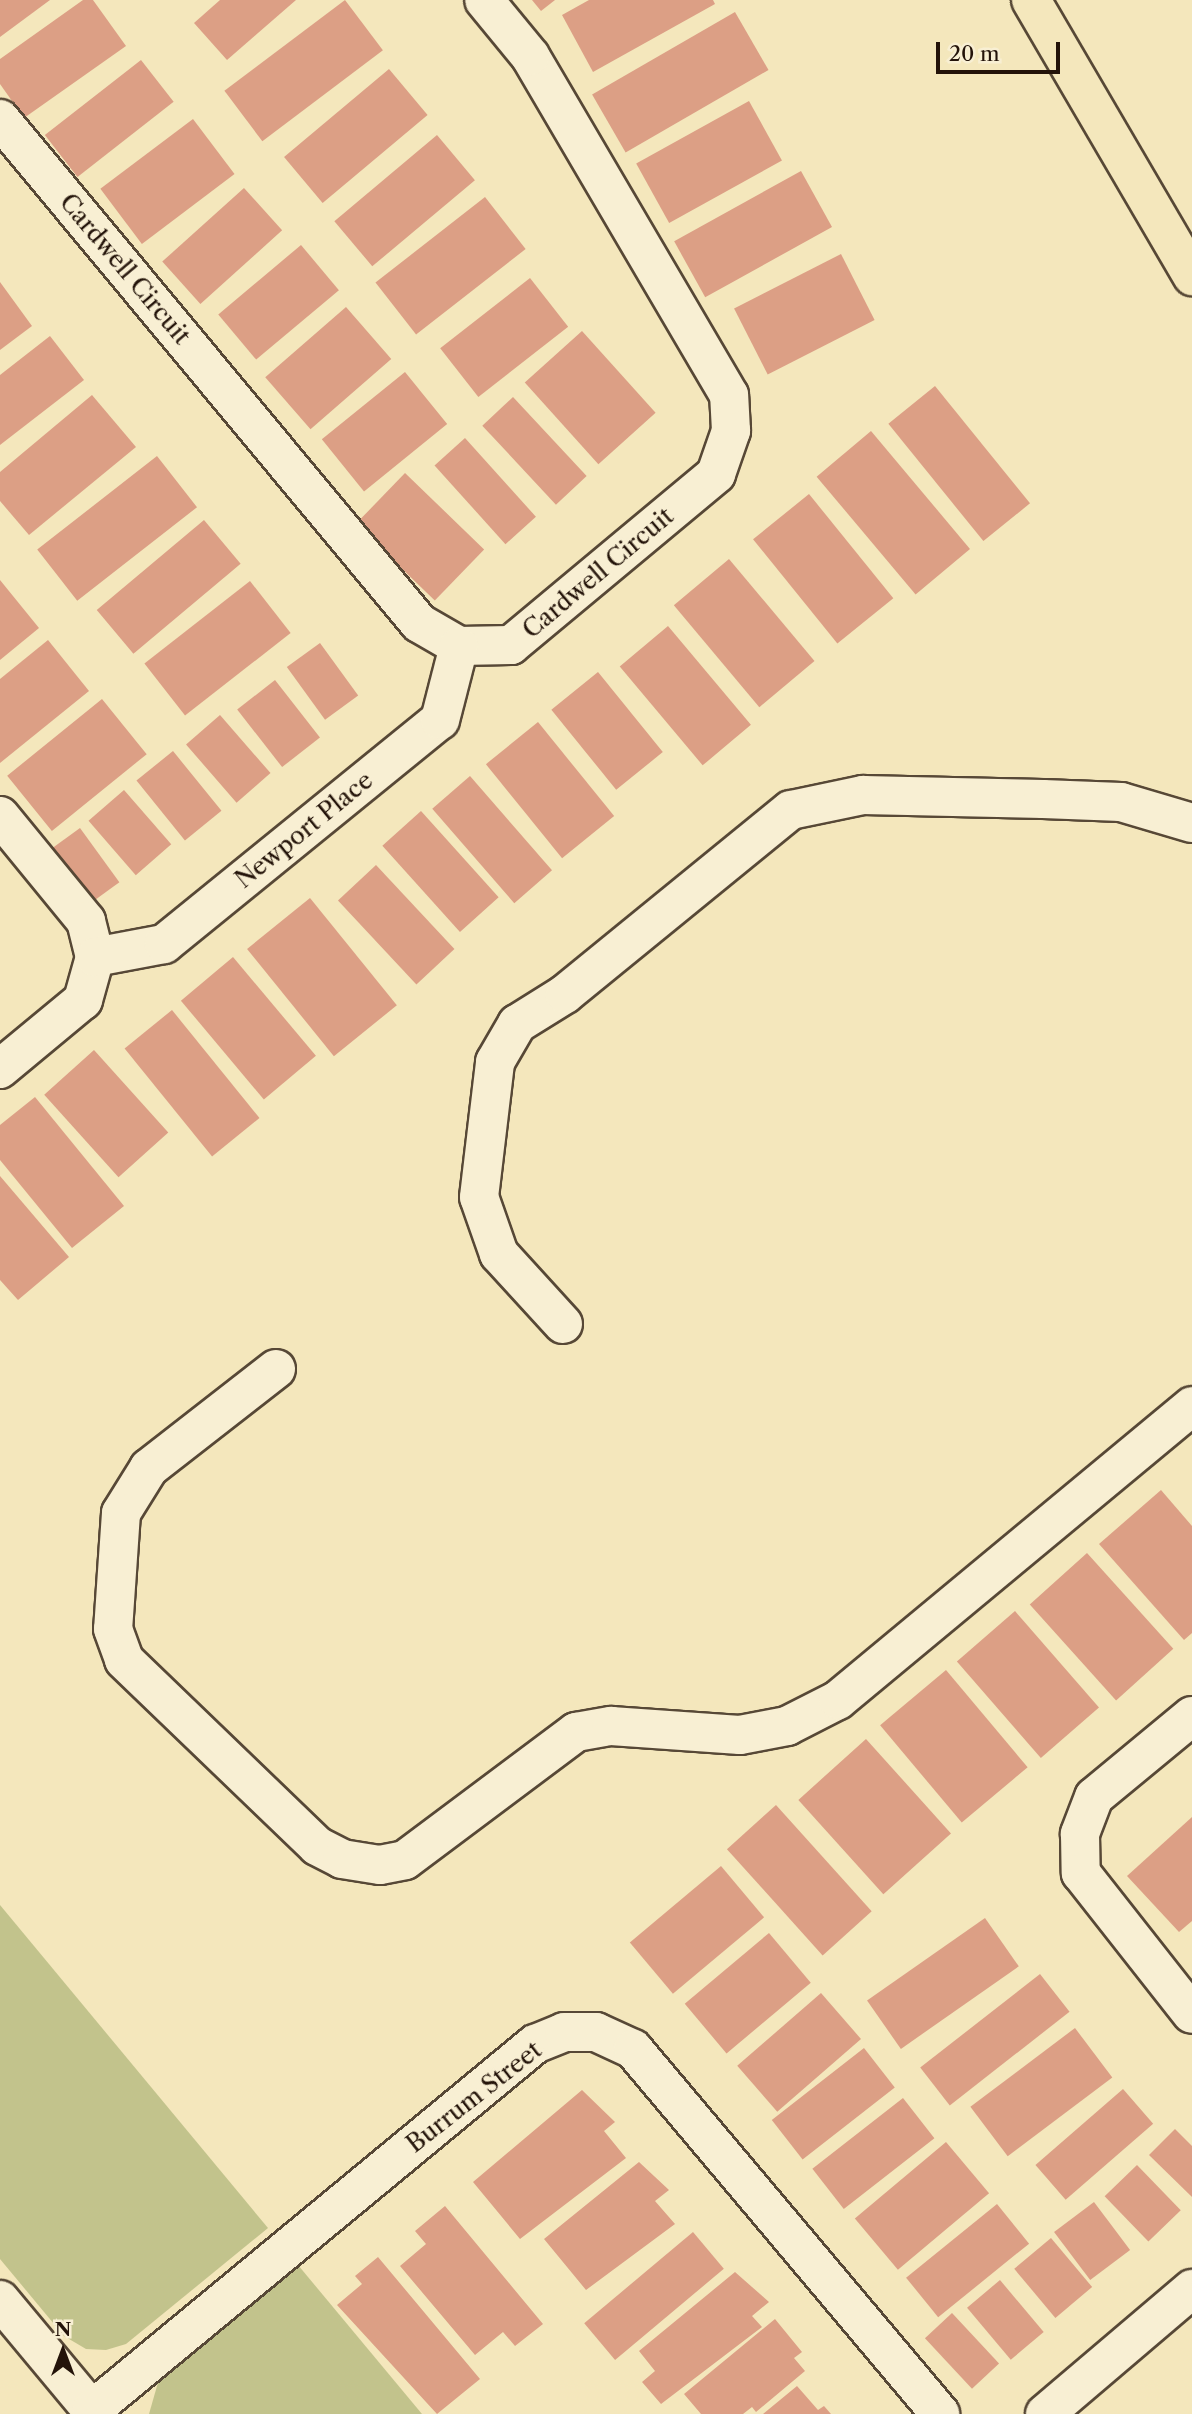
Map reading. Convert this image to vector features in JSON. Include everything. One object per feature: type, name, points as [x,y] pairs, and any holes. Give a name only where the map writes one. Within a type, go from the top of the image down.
[{"type":"highway","points":[[1031,0],[1192,276]]},
{"type":"street","name":"Cardwell Circuit","points":[[0,119],[419,624],[459,646],[511,645],[716,474],[731,431],[729,395],[530,56],[484,0]]},
{"type":"street","name":"Newport Place","points":[[95,957],[164,944],[440,720],[459,646]]},
{"type":"street","points":[[563,1324],[499,1254],[479,1197],[495,1062],[517,1024],[565,994],[791,810],[863,795],[1044,799],[1121,802],[1192,823]]},
{"type":"street","points":[[0,816],[86,921],[95,957],[83,1000],[0,1069]]},
{"type":"street","points":[[275,1369],[149,1468],[135,1490],[121,1513],[113,1629],[124,1660],[317,1846],[342,1859],[380,1865],[405,1860],[576,1732],[611,1726],[740,1735],[788,1726],[838,1700],[1192,1406]]},
{"type":"street","points":[[1192,1716],[1094,1797],[1080,1834],[1081,1873],[1192,2014]]},
{"type":"street","name":"Burrum Street","points":[[93,2412],[535,2044],[564,2032],[596,2032],[633,2049],[940,2414]]},
{"type":"street","points":[[1045,2414],[1192,2289]]},
{"type":"street","points":[[0,2300],[93,2412]]},
{"type":"green space","points":[[0,1905],[268,2228],[126,2344],[106,2350],[86,2349],[64,2336],[0,2259]]},
{"type":"green space","points":[[298,2265],[422,2414],[149,2414],[159,2379]]},
{"type":"building","points":[[0,0],[50,0],[0,37]]},
{"type":"building","points":[[83,0],[93,0],[126,46],[24,118],[0,84],[0,59]]},
{"type":"building","points":[[220,0],[296,0],[227,60],[194,23]]},
{"type":"building","points":[[345,0],[383,50],[262,141],[224,91]]},
{"type":"building","points":[[532,0],[555,0],[541,11]]},
{"type":"building","points":[[589,0],[713,0],[715,4],[593,72],[562,15]]},
{"type":"building","points":[[735,12],[768,70],[626,153],[592,94]]},
{"type":"building","points":[[141,60],[174,102],[77,177],[45,135]]},
{"type":"building","points":[[389,69],[428,115],[323,203],[284,157]]},
{"type":"building","points":[[749,101],[782,160],[669,223],[636,164]]},
{"type":"building","points":[[193,119],[235,174],[142,244],[100,189]]},
{"type":"building","points":[[437,135],[475,180],[372,266],[334,221]]},
{"type":"building","points":[[801,171],[832,227],[705,297],[674,241]]},
{"type":"building","points":[[244,188],[282,230],[200,304],[162,262]]},
{"type":"building","points":[[485,197],[526,249],[416,335],[375,283]]},
{"type":"building","points":[[301,245],[339,290],[256,360],[218,314]]},
{"type":"building","points":[[841,254],[875,320],[768,374],[734,308]]},
{"type":"building","points":[[530,278],[568,327],[478,397],[440,348]]},
{"type":"building","points":[[0,282],[32,326],[0,350]]},
{"type":"building","points":[[346,307],[391,359],[311,429],[265,377]]},
{"type":"building","points":[[582,331],[656,413],[598,464],[525,383]]},
{"type":"building","points":[[50,336],[84,380],[0,445],[0,375]]},
{"type":"building","points":[[405,372],[447,424],[364,491],[322,439]]},
{"type":"building","points":[[935,386],[1030,503],[983,541],[888,424]]},
{"type":"building","points":[[92,395],[136,447],[29,535],[0,501],[0,472]]},
{"type":"building","points":[[513,397],[587,476],[556,505],[482,426]]},
{"type":"building","points":[[871,431],[970,549],[916,595],[817,477]]},
{"type":"building","points":[[465,438],[536,517],[505,544],[435,465]]},
{"type":"building","points":[[157,456],[197,507],[77,601],[37,550]]},
{"type":"building","points":[[405,473],[484,549],[435,600],[356,524]]},
{"type":"building","points":[[809,494],[893,598],[837,643],[753,539]]},
{"type":"building","points":[[204,520],[241,564],[133,654],[97,610]]},
{"type":"building","points":[[729,559],[814,661],[759,707],[674,605]]},
{"type":"building","points":[[0,580],[39,628],[0,660]]},
{"type":"building","points":[[250,581],[291,633],[185,716],[144,663]]},
{"type":"building","points":[[668,626],[751,725],[703,765],[620,666]]},
{"type":"building","points":[[48,640],[89,691],[0,763],[0,679]]},
{"type":"building","points":[[320,643],[358,696],[325,720],[287,667]]},
{"type":"building","points":[[598,672],[663,752],[616,790],[551,710]]},
{"type":"building","points":[[275,680],[320,738],[282,767],[237,710]]},
{"type":"building","points":[[102,699],[147,754],[52,831],[7,776]]},
{"type":"building","points":[[220,715],[271,773],[237,803],[186,745]]},
{"type":"building","points":[[538,722],[614,816],[562,858],[486,764]]},
{"type":"building","points":[[173,751],[221,811],[185,840],[136,781]]},
{"type":"building","points":[[470,776],[552,870],[514,903],[432,809]]},
{"type":"building","points":[[124,790],[171,844],[136,875],[89,821]]},
{"type":"building","points":[[421,811],[499,897],[460,932],[382,846]]},
{"type":"building","points":[[80,828],[119,882],[87,906],[48,852]]},
{"type":"building","points":[[376,865],[454,949],[416,985],[338,900]]},
{"type":"building","points":[[310,898],[397,1005],[334,1056],[247,949]]},
{"type":"building","points":[[233,957],[316,1056],[264,1100],[181,1001]]},
{"type":"building","points":[[172,1010],[259,1118],[212,1156],[125,1048]]},
{"type":"building","points":[[94,1050],[168,1132],[118,1177],[44,1095]]},
{"type":"building","points":[[35,1097],[124,1206],[72,1248],[0,1160],[0,1125]]},
{"type":"building","points":[[0,1176],[69,1257],[18,1300],[0,1280]]},
{"type":"building","points":[[1161,1490],[1192,1526],[1192,1633],[1184,1640],[1099,1544]]},
{"type":"building","points":[[1087,1553],[1173,1649],[1116,1700],[1030,1605]]},
{"type":"building","points":[[1015,1611],[1099,1708],[1041,1758],[957,1662]]},
{"type":"building","points":[[946,1670],[1028,1767],[962,1823],[880,1725]]},
{"type":"building","points":[[866,1739],[951,1833],[883,1894],[798,1800]]},
{"type":"building","points":[[776,1805],[872,1911],[823,1955],[727,1849]]},
{"type":"building","points":[[1192,1817],[1192,1921],[1179,1932],[1127,1876]]},
{"type":"building","points":[[721,1866],[764,1917],[673,1994],[630,1942]]},
{"type":"building","points":[[985,1918],[1019,1966],[901,2049],[867,2001]]},
{"type":"building","points":[[769,1933],[811,1983],[727,2053],[685,2004]]},
{"type":"building","points":[[1040,1974],[1070,2012],[950,2105],[920,2068]]},
{"type":"building","points":[[821,1993],[861,2039],[777,2112],[737,2066]]},
{"type":"building","points":[[1075,2028],[1112,2078],[1008,2156],[970,2107]]},
{"type":"building","points":[[864,2048],[895,2087],[803,2159],[772,2120]]},
{"type":"building","points":[[1123,2089],[1153,2124],[1066,2200],[1035,2165]]},
{"type":"building","points":[[582,2090],[615,2122],[604,2131],[626,2158],[520,2239],[473,2182]]},
{"type":"building","points":[[903,2098],[934,2138],[844,2209],[812,2169]]},
{"type":"building","points":[[1175,2129],[1192,2146],[1192,2197],[1149,2155]]},
{"type":"building","points":[[946,2142],[989,2193],[898,2270],[855,2218]]},
{"type":"building","points":[[639,2162],[669,2190],[655,2201],[675,2224],[586,2290],[544,2239]]},
{"type":"building","points":[[1137,2165],[1181,2210],[1148,2242],[1105,2196]]},
{"type":"building","points":[[1094,2202],[1130,2250],[1090,2280],[1054,2232]]},
{"type":"building","points":[[997,2204],[1029,2244],[938,2317],[906,2278]]},
{"type":"building","points":[[445,2206],[543,2324],[515,2346],[503,2332],[475,2355],[400,2266],[426,2244],[415,2231]]},
{"type":"building","points":[[693,2232],[724,2269],[615,2360],[584,2323]]},
{"type":"building","points":[[1051,2238],[1092,2287],[1055,2318],[1014,2269]]},
{"type":"building","points":[[378,2257],[480,2379],[437,2414],[337,2305],[362,2284],[355,2276]]},
{"type":"building","points":[[735,2272],[769,2302],[752,2316],[762,2327],[661,2404],[642,2382],[655,2371],[639,2351]]},
{"type":"building","points":[[1000,2280],[1044,2332],[1011,2360],[967,2308]]},
{"type":"building","points":[[952,2313],[999,2363],[972,2389],[925,2338]]},
{"type":"building","points":[[775,2319],[802,2352],[794,2358],[805,2371],[756,2412],[752,2407],[743,2414],[701,2414],[684,2394]]},
{"type":"building","points":[[797,2386],[818,2410],[824,2406],[831,2414],[763,2414]]}]
